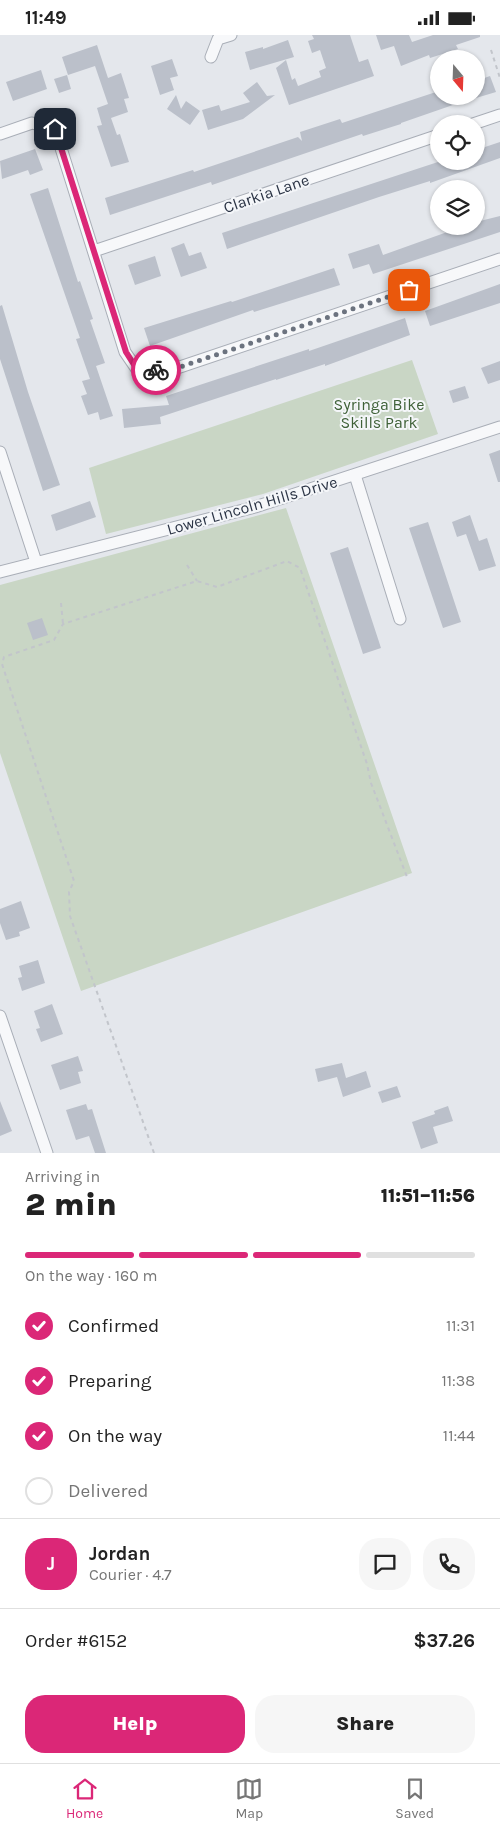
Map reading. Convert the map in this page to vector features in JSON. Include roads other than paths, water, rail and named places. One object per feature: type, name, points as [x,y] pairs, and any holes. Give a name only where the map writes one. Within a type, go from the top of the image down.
[{"type":"street","points":[[211,57],[218,39],[231,35]]},
{"type":"street","points":[[485,120],[500,115]]},
{"type":"street","points":[[0,134],[32,123],[55,129],[126,352],[138,371],[171,370],[500,259]]},
{"type":"street","name":"Clarkia Lane","points":[[94,251],[430,138]]},
{"type":"street","name":"Lower Lincoln Hills Drive","points":[[0,572],[255,507],[500,427]]},
{"type":"street","points":[[0,452],[36,562]]},
{"type":"street","points":[[355,475],[400,619]]},
{"type":"street","points":[[0,1016],[47,1153]]},
{"type":"park label","name":"Syringa Bike Skills Park","points":[[379,413]]}]
